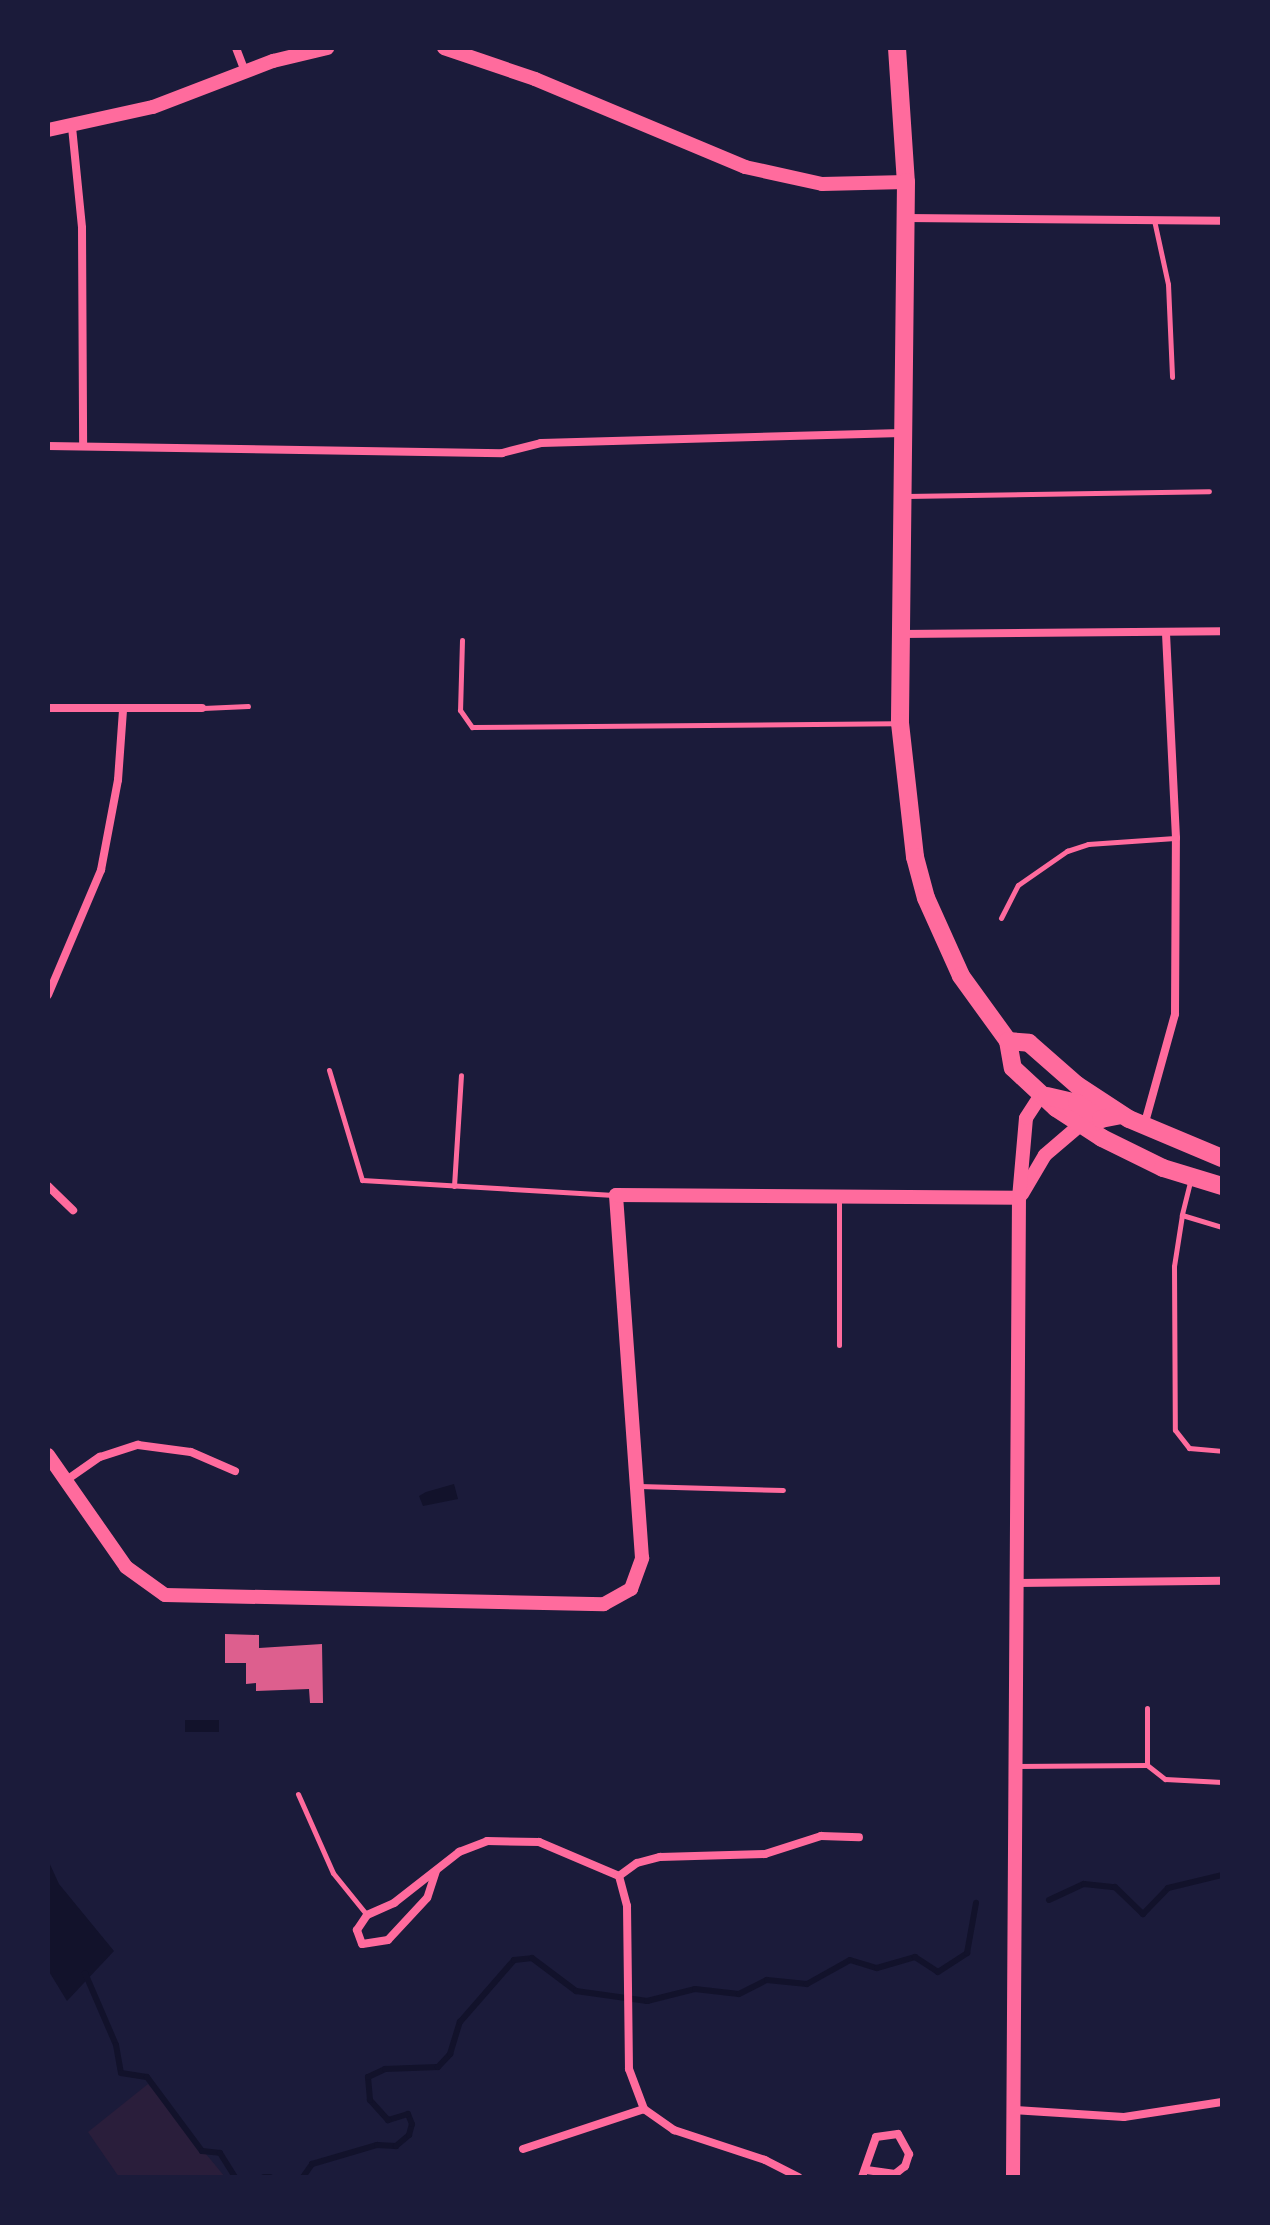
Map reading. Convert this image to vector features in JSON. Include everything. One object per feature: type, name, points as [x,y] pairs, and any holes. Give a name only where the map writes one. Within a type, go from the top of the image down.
[{"type":"main road","points":[[897,48],[906,182],[905,496],[900,723],[915,857],[926,898],[961,976],[1008,1041],[1013,1068],[1041,1095],[1080,1125],[1191,1179],[1222,1186]]},
{"type":"main road","points":[[1008,1041],[1029,1043],[1077,1085],[1122,1115],[1222,1158]]},
{"type":"main road","points":[[1041,1095],[1077,1103],[1101,1119],[1122,1115]]},
{"type":"street","points":[[236,48],[245,72]]},
{"type":"street","points":[[48,130],[153,107],[245,72],[327,48]]},
{"type":"street","points":[[444,48],[535,79],[745,167],[822,184],[906,182]]},
{"type":"street","points":[[72,127],[82,228],[83,446]]},
{"type":"street","points":[[906,218],[1222,221]]},
{"type":"street","points":[[48,446],[502,453],[541,443],[905,433]]},
{"type":"street","points":[[900,634],[1222,631]]},
{"type":"street","points":[[1144,1126],[1159,1083],[1175,1014],[1176,838],[1166,632]]},
{"type":"street","points":[[48,708],[202,708]]},
{"type":"street","points":[[48,995],[101,870],[118,780],[123,710]]},
{"type":"street","points":[[1013,2177],[1019,1198],[1026,1118],[1041,1095]]},
{"type":"street","points":[[1019,1198],[1045,1155],[1080,1125]]},
{"type":"street","points":[[48,1186],[73,1210]]},
{"type":"street","points":[[48,1455],[68,1479],[126,1567],[147,1587],[165,1595],[604,1604],[631,1589],[640,1570],[638,1486],[616,1195],[839,1193],[1019,1198]]},
{"type":"street","points":[[68,1479],[100,1457],[138,1445],[191,1452],[235,1471]]},
{"type":"street","points":[[1017,1583],[1222,1581]]},
{"type":"street","points":[[619,1876],[637,1863],[660,1857],[765,1854],[821,1836],[859,1837]]},
{"type":"street","points":[[436,1871],[427,1898],[388,1940],[362,1944],[357,1930],[367,1915],[436,1871],[459,1852],[487,1841],[521,1838],[619,1876]]},
{"type":"street","points":[[619,1876],[627,1906],[629,2069],[644,2109],[674,2130],[765,2160],[799,2177]]},
{"type":"street","points":[[1014,2110],[1124,2117],[1222,2102]]},
{"type":"street","points":[[523,2149],[644,2109]]},
{"type":"street","points":[[898,2134],[909,2154],[905,2166],[895,2174],[865,2174],[876,2137],[898,2134]]},
{"type":"lane","points":[[1153,219],[1168,284],[1172,377]]},
{"type":"lane","points":[[905,496],[1209,491]]},
{"type":"lane","points":[[462,640],[460,710],[472,727],[900,723]]},
{"type":"lane","points":[[202,708],[248,706]]},
{"type":"lane","points":[[1001,918],[1018,885],[1067,851],[1088,844],[1176,838]]},
{"type":"lane","points":[[329,1070],[362,1180],[616,1195]]},
{"type":"lane","points":[[454,1186],[461,1075]]},
{"type":"lane","points":[[1191,1179],[1174,1266],[1175,1430],[1189,1448],[1222,1451]]},
{"type":"lane","points":[[839,1193],[839,1345]]},
{"type":"lane","points":[[1182,1215],[1222,1227]]},
{"type":"lane","points":[[638,1486],[783,1490]]},
{"type":"lane","points":[[1147,1708],[1147,1765]]},
{"type":"lane","points":[[1016,1766],[1147,1765],[1165,1779],[1222,1782]]},
{"type":"lane","points":[[298,1794],[333,1873],[367,1915]]},
{"type":"shaded area","points":[[454,1484],[458,1499],[423,1506],[419,1496]]},
{"type":"shaded area","points":[[185,1720],[219,1720],[219,1732],[185,1732]]},
{"type":"shaded area","points":[[48,1860],[59,1884],[114,1951],[67,2001],[48,1970]]},
{"type":"shaded area","points":[[148,2084],[225,2177],[119,2177],[88,2132]]},
{"type":"building","points":[[225,1634],[259,1635],[259,1648],[322,1644],[323,1703],[310,1703],[309,1689],[256,1691],[256,1683],[246,1684],[246,1663],[225,1663]]},
{"type":"waterway","points":[[1049,1900],[1084,1884],[1115,1887],[1143,1914],[1168,1888],[1222,1875]]},
{"type":"waterway","points":[[303,2177],[312,2164],[377,2145],[396,2146],[409,2135],[412,2124],[408,2114],[388,2120],[370,2100],[368,2077],[385,2069],[438,2067],[450,2054],[460,2022],[514,1960],[532,1958],[576,1991],[647,2001],[695,1989],[739,1994],[767,1980],[807,1984],[850,1960],[877,1968],[915,1957],[938,1972],[967,1953],[976,1903]]},
{"type":"waterway","points":[[85,1973],[116,2045],[121,2073],[147,2077],[202,2151],[220,2153],[235,2177]]},
{"type":"waterway","points":[[264,2177],[270,2177]]}]
